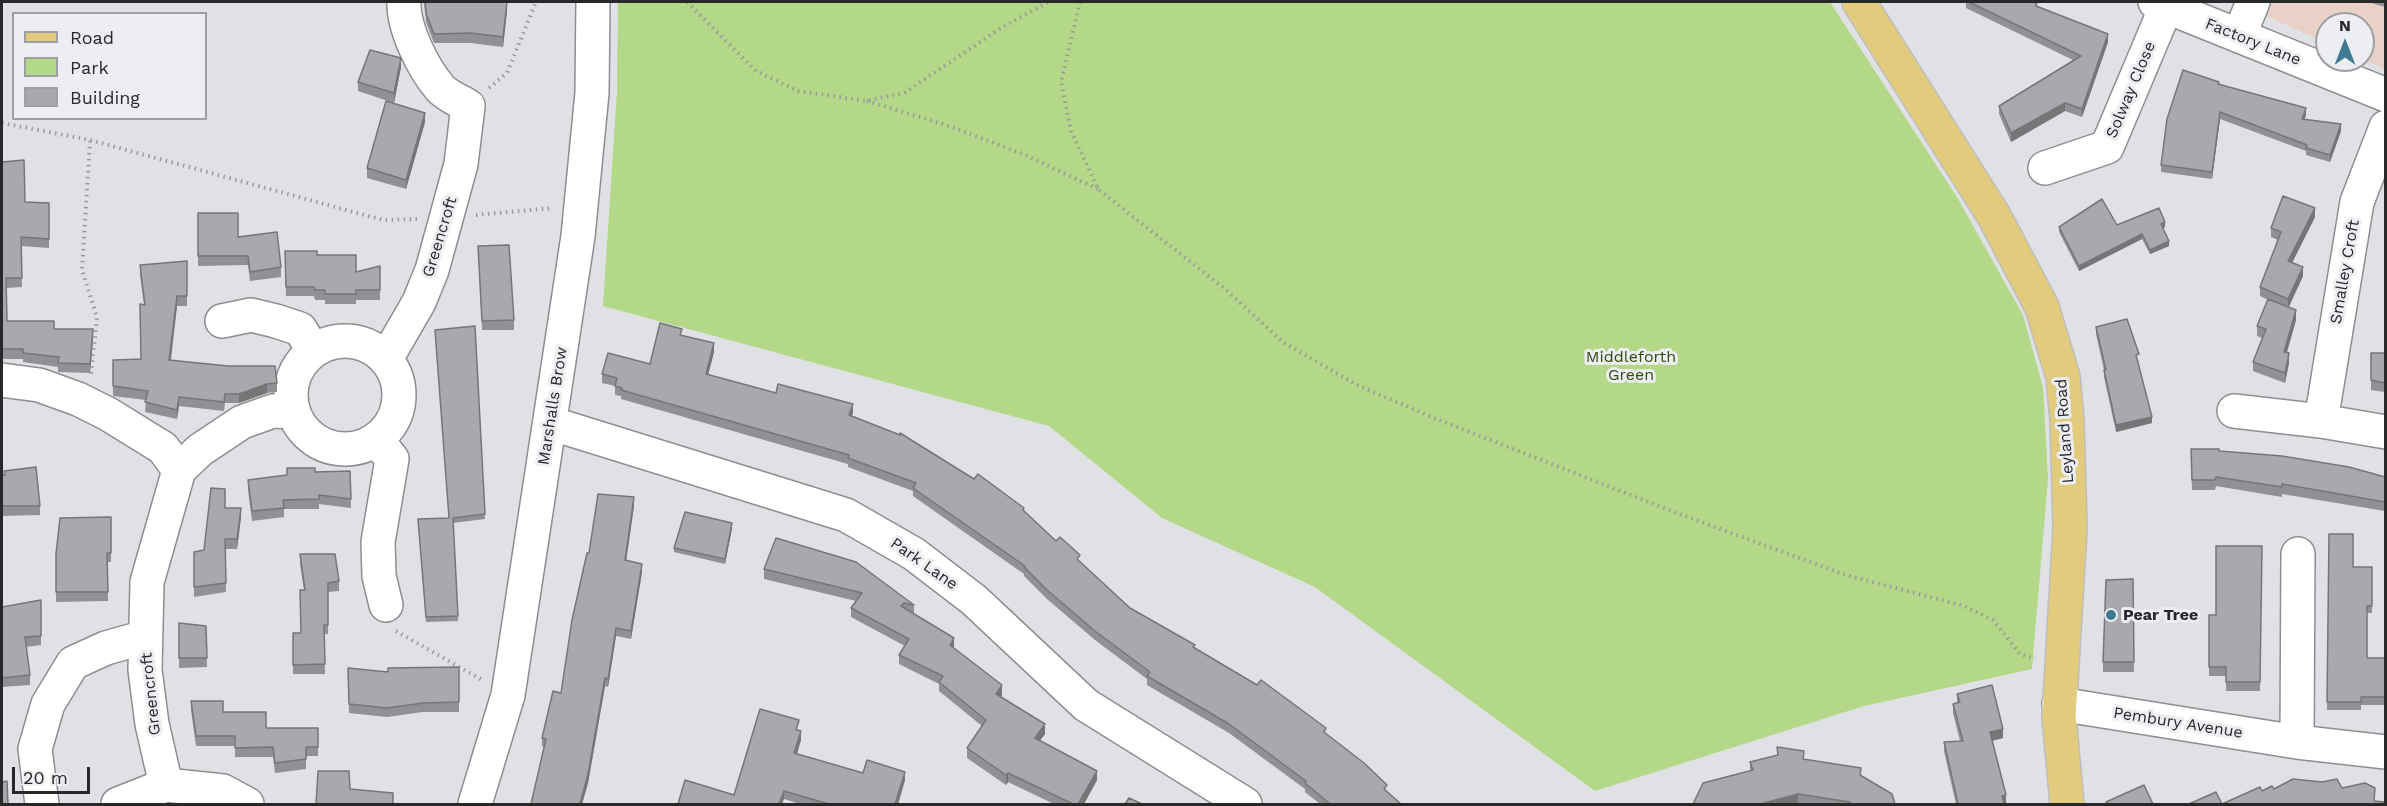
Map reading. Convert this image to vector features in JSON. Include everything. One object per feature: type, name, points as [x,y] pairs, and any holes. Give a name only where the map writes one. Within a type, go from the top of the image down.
[{"type":"main road","name":"Leyland Road","points":[[1859,2],[1994,216],[2042,306],[2063,377],[2067,420],[2070,528],[2059,704],[2067,804]]},
{"type":"street","points":[[404,2],[407,27],[421,57],[441,90],[468,106]]},
{"type":"street","name":"Marshalls Brow","points":[[475,804],[508,695],[583,205],[592,93],[593,2]]},
{"type":"street","points":[[2239,36],[2253,2]]},
{"type":"street","name":"Factory Lane","points":[[2161,4],[2385,95]]},
{"type":"street","name":"Solway Close","points":[[2045,168],[2107,147],[2161,4]]},
{"type":"street","name":"Greencroft","points":[[386,359],[419,302],[432,270],[461,164],[468,106]]},
{"type":"street","name":"Smalley Croft","points":[[2321,421],[2356,202],[2385,127]]},
{"type":"street","points":[[222,321],[251,315],[276,321],[300,329],[314,351]]},
{"type":"street","points":[[343,341],[359,342],[374,349],[386,359],[395,374],[399,392],[397,410],[389,426],[377,440],[361,447],[344,450],[328,447],[312,439],[301,426],[293,412],[291,394],[293,378],[301,363],[314,351],[328,344],[343,341]]},
{"type":"street","points":[[2,380],[39,385],[88,404],[163,448],[179,470],[200,450],[242,423],[273,411],[293,412]]},
{"type":"street","points":[[2234,411],[2321,421],[2385,432]]},
{"type":"street","name":"Park Lane","points":[[550,423],[846,515],[914,554],[974,600],[1086,705],[1245,804]]},
{"type":"street","points":[[377,440],[392,459],[378,542],[379,576],[386,604]]},
{"type":"street","name":"Greencroft","points":[[166,785],[152,724],[145,670],[147,582],[179,470]]},
{"type":"street","points":[[2297,742],[2298,554]]},
{"type":"street","name":"Greencroft","points":[[42,804],[35,749],[48,704],[68,671],[73,663],[106,648],[145,637]]},
{"type":"street","name":"Pembury Avenue","points":[[2059,704],[2297,742],[2385,753]]},
{"type":"street","points":[[118,804],[166,785],[223,791],[247,804]]},
{"type":"path","points":[[468,106],[507,73],[536,2]]},
{"type":"path","points":[[687,2],[756,71],[798,91],[866,101],[946,125],[1023,154],[1098,189],[1225,289],[1283,342],[1357,385],[1439,420],[1768,548],[1846,575],[1964,606],[1993,620],[2020,654],[2061,669]]},
{"type":"path","points":[[866,101],[904,93],[1001,28],[1048,2]]},
{"type":"path","points":[[1080,2],[1061,82],[1071,130],[1098,189]]},
{"type":"path","points":[[2,123],[90,140],[382,220],[447,218],[583,205]]},
{"type":"path","points":[[88,404],[97,317],[82,270],[90,140]]},
{"type":"path","points":[[386,604],[396,632],[508,695]]},
{"type":"shaded area","points":[[2234,2],[2385,2],[2385,69],[2375,64],[2375,12],[2315,12],[2315,38]]},
{"type":"green space","name":"Middleforth Green","points":[[618,2],[1830,2],[1957,197],[2023,315],[2043,387],[2048,479],[2032,669],[1864,706],[1595,791],[1315,587],[1162,518],[1049,426],[603,306],[617,91]]},
{"type":"building","points":[[425,2],[507,2],[503,37],[471,33],[434,34],[426,13]]},
{"type":"building","points":[[1969,2],[2037,3],[2036,6],[2108,34],[2082,109],[2065,103],[2011,133],[1999,106],[2081,56]]},
{"type":"building","points":[[370,50],[401,58],[394,93],[358,82]]},
{"type":"building","points":[[2183,70],[2219,82],[2218,84],[2306,108],[2302,119],[2341,124],[2330,155],[2306,148],[2307,145],[2220,112],[2212,172],[2161,165],[2167,119]]},
{"type":"building","points":[[386,101],[425,113],[406,180],[367,168]]},
{"type":"building","points":[[24,160],[25,202],[49,203],[49,239],[21,237],[22,278],[6,278],[7,321],[54,321],[54,329],[93,329],[90,364],[58,363],[59,357],[23,353],[23,349],[2,349],[2,162]]},
{"type":"building","points":[[2283,196],[2315,208],[2288,261],[2303,267],[2288,299],[2260,287],[2281,232],[2271,228]]},
{"type":"building","points":[[2102,199],[2117,225],[2159,208],[2165,222],[2161,224],[2169,241],[2150,250],[2142,234],[2079,266],[2059,227]]},
{"type":"building","points":[[198,213],[238,213],[238,237],[277,232],[281,267],[250,272],[248,256],[198,256]]},
{"type":"building","points":[[509,245],[514,320],[482,321],[478,246]]},
{"type":"building","points":[[285,251],[317,251],[317,255],[356,255],[356,272],[380,266],[380,290],[356,290],[356,294],[325,294],[325,290],[315,290],[314,287],[286,287]]},
{"type":"building","points":[[187,261],[187,296],[177,296],[169,360],[228,366],[275,366],[277,383],[267,384],[239,394],[225,394],[224,402],[179,397],[177,410],[145,402],[148,391],[113,386],[113,360],[141,359],[140,304],[145,305],[140,265]]},
{"type":"building","points":[[2268,299],[2296,310],[2284,352],[2289,353],[2285,373],[2253,362],[2266,329],[2257,326]]},
{"type":"building","points":[[2127,319],[2139,354],[2136,355],[2152,417],[2116,425],[2096,327]]},
{"type":"building","points":[[660,323],[682,329],[680,335],[714,343],[706,374],[776,393],[778,384],[853,404],[849,415],[900,435],[900,433],[974,479],[978,474],[1024,508],[1023,510],[1056,541],[1060,537],[1080,555],[1077,559],[1130,608],[1195,645],[1193,647],[1257,685],[1261,680],[1326,728],[1324,732],[1364,763],[1387,785],[1384,789],[1401,804],[1330,804],[1305,783],[1306,781],[1229,724],[1147,676],[1150,672],[1095,631],[1047,590],[1025,566],[913,488],[916,483],[848,458],[849,455],[621,390],[622,388],[615,386],[617,378],[602,374],[608,353],[650,364]]},
{"type":"building","points":[[475,326],[485,514],[453,518],[458,616],[426,617],[418,519],[449,518],[435,330]]},
{"type":"building","points":[[2371,353],[2385,353],[2385,383],[2371,380]]},
{"type":"building","points":[[2191,449],[2219,449],[2219,451],[2282,456],[2349,467],[2385,477],[2385,502],[2282,484],[2282,487],[2216,477],[2215,480],[2192,480]]},
{"type":"building","points":[[36,467],[40,506],[2,506],[4,471]]},
{"type":"building","points":[[287,468],[315,468],[315,472],[350,471],[351,499],[319,495],[319,499],[283,500],[284,508],[252,511],[248,480],[287,475]]},
{"type":"building","points":[[211,488],[225,489],[225,508],[241,508],[237,539],[225,539],[226,583],[194,587],[194,552],[204,550]]},
{"type":"building","points":[[598,494],[634,497],[625,560],[642,564],[631,631],[616,628],[608,679],[605,678],[588,774],[580,804],[531,804],[546,739],[542,738],[553,691],[561,693],[572,620],[587,553],[589,553]]},
{"type":"building","points":[[685,512],[732,523],[725,559],[674,548]]},
{"type":"building","points":[[111,517],[111,553],[107,553],[108,592],[56,592],[56,554],[60,518]]},
{"type":"building","points":[[2329,534],[2353,534],[2353,567],[2372,567],[2372,606],[2367,606],[2367,658],[2385,658],[2385,697],[2361,697],[2361,702],[2327,702]]},
{"type":"building","points":[[776,538],[856,562],[914,605],[904,603],[901,606],[954,638],[950,645],[1002,685],[996,694],[1045,724],[1035,738],[1097,771],[1078,804],[1073,804],[1008,773],[1006,775],[967,748],[986,720],[939,682],[943,676],[899,655],[909,639],[851,608],[862,593],[764,569]]},
{"type":"building","points":[[2216,546],[2262,546],[2260,682],[2226,682],[2226,667],[2209,667],[2209,615],[2216,615]]},
{"type":"building","points":[[300,554],[335,554],[339,581],[328,583],[328,625],[324,625],[325,664],[293,665],[293,633],[301,633],[300,590],[305,590]]},
{"type":"building","points":[[2133,579],[2134,662],[2103,662],[2106,580]]},
{"type":"building","points":[[41,600],[41,636],[25,637],[30,675],[2,678],[2,607]]},
{"type":"building","points":[[179,623],[206,626],[207,658],[179,658]]},
{"type":"building","points":[[459,667],[459,702],[423,703],[387,708],[349,704],[348,668],[388,672],[388,668]]},
{"type":"building","points":[[1992,685],[2003,729],[1990,732],[2006,795],[2002,796],[2004,804],[1958,804],[1944,742],[1963,741],[1953,704],[1960,702],[1957,694]]},
{"type":"building","points":[[191,701],[223,701],[223,712],[266,712],[266,728],[318,728],[318,747],[306,747],[306,759],[275,763],[273,747],[235,748],[235,736],[196,736]]},
{"type":"building","points":[[760,709],[799,720],[796,730],[801,731],[794,753],[863,773],[867,760],[905,772],[895,804],[829,804],[784,791],[779,804],[678,804],[685,780],[734,795]]},
{"type":"building","points":[[1777,747],[1804,751],[1803,759],[1861,768],[1860,775],[1892,794],[1895,804],[1850,804],[1850,802],[1798,794],[1760,804],[1693,804],[1703,783],[1753,770],[1750,762],[1778,755]]},
{"type":"building","points":[[318,771],[349,771],[350,789],[393,793],[393,804],[316,804]]},
{"type":"building","points":[[2293,779],[2322,782],[2337,779],[2342,788],[2365,783],[2375,788],[2374,801],[2385,802],[2385,804],[2222,804],[2260,787],[2262,791],[2272,786],[2274,789]]},
{"type":"building","points":[[7,781],[8,804],[2,804],[2,782]]},
{"type":"building","points":[[2144,785],[2153,804],[2107,804],[2106,802]]},
{"type":"building","points":[[2216,792],[2222,804],[2189,804]]},
{"type":"building","points":[[1129,798],[1142,804],[1125,804]]},
{"type":"place","name":"Pear Tree","points":[[2111,615]]}]
